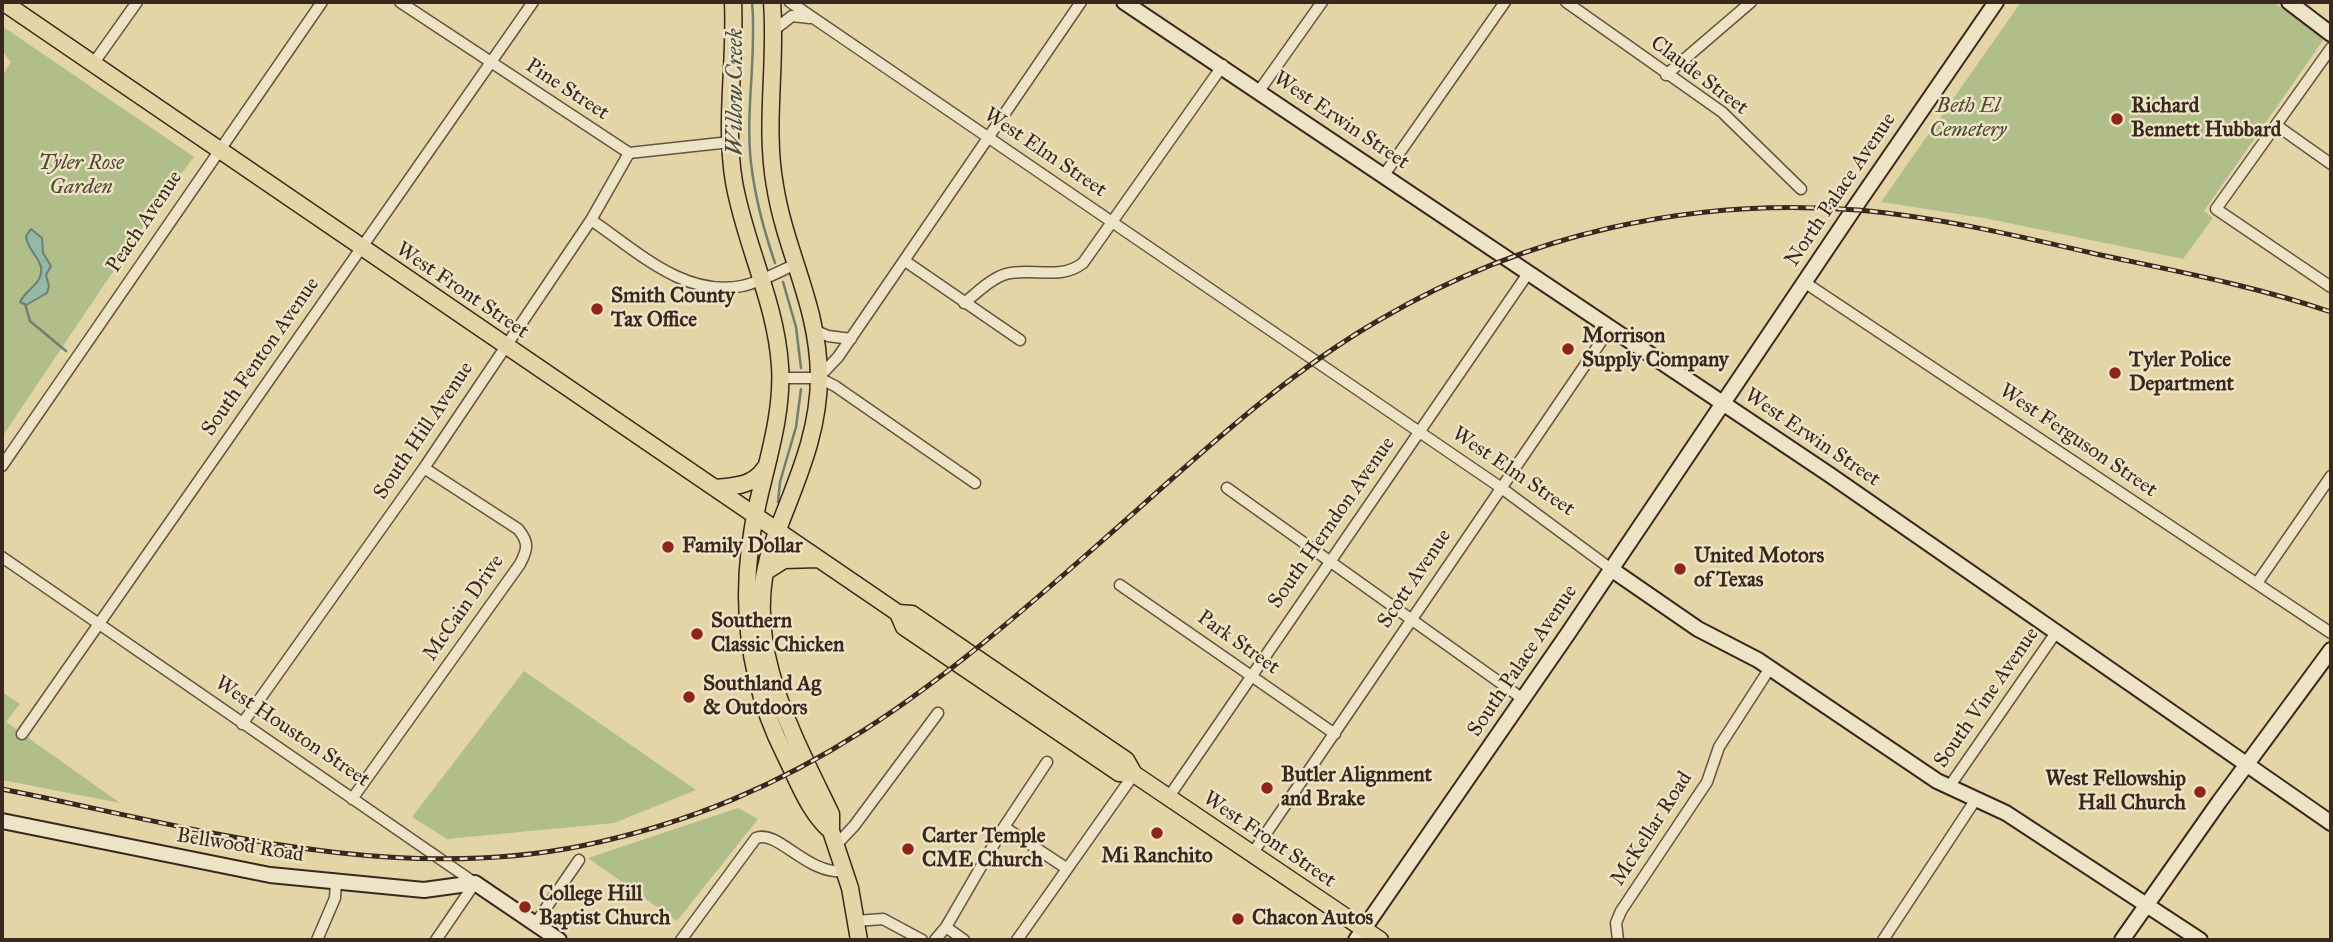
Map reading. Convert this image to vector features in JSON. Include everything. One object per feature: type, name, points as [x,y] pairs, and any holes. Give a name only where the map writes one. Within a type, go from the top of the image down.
[{"type":"main road","name":"West Front Street","points":[[3,2],[898,613],[904,627],[914,634],[1119,773],[1134,774],[1252,854],[1359,934],[1380,940]]},
{"type":"main road","points":[[733,2],[730,142],[738,201],[776,330],[781,379],[777,415],[755,514],[747,593],[755,673],[780,744],[818,820],[834,837]]},
{"type":"main road","points":[[772,2],[774,30],[769,126],[771,167],[779,209],[798,263],[816,331],[819,378],[817,414],[809,450],[765,572],[762,613],[770,671],[790,730],[831,814],[859,940]]},
{"type":"main road","name":"West Erwin Street","points":[[1124,2],[1223,65],[1723,403],[2331,822]]},
{"type":"main road","name":"North Palace Avenue","points":[[1723,403],[1996,2]]},
{"type":"main road","points":[[2289,2],[2331,34]]},
{"type":"main road","name":"South Palace Avenue","points":[[1359,934],[1523,699],[1723,403]]},
{"type":"main road","points":[[716,488],[747,484],[766,466]]},
{"type":"main road","points":[[765,572],[784,560],[819,559]]},
{"type":"main road","name":"West Elm Street","points":[[1611,569],[1698,629],[1770,668],[1948,787],[2006,813],[2200,940]]},
{"type":"main road","points":[[2122,940],[2246,764],[2331,650]]},
{"type":"main road","name":"Bellwood Road","points":[[2,821],[270,875],[424,890],[475,883]]},
{"type":"main road","name":"West Houston Street","points":[[475,883],[559,940]]},
{"type":"street","points":[[93,64],[137,2]]},
{"type":"street","name":"Peach Avenue","points":[[2,466],[218,148],[322,2]]},
{"type":"street","name":"Pine Street","points":[[400,2],[629,153]]},
{"type":"street","name":"South Fenton Avenue","points":[[22,734],[533,2]]},
{"type":"street","name":"West Elm Street","points":[[790,2],[1418,433],[1500,486],[1611,569]]},
{"type":"street","points":[[819,378],[851,339],[1081,2]]},
{"type":"street","points":[[1259,91],[1322,2]]},
{"type":"street","points":[[1384,175],[1505,2]]},
{"type":"street","name":"Claude Street","points":[[1566,2],[1721,112],[1801,190]]},
{"type":"street","points":[[1666,75],[1751,2]]},
{"type":"street","points":[[774,30],[792,16],[814,19]]},
{"type":"street","points":[[2331,48],[2216,209],[2331,287]]},
{"type":"street","points":[[964,303],[993,280],[1006,274],[1049,273],[1076,268],[1113,224],[1223,65]]},
{"type":"street","points":[[2276,125],[2331,163]]},
{"type":"street","points":[[629,153],[730,142]]},
{"type":"street","name":"South Hill Avenue","points":[[243,724],[424,468],[591,220],[629,153]]},
{"type":"street","points":[[591,220],[670,273],[693,284],[718,288],[739,286],[798,263]]},
{"type":"street","points":[[905,261],[1020,340]]},
{"type":"street","name":"South Herndon Avenue","points":[[1168,798],[1529,272]]},
{"type":"street","name":"West Ferguson Street","points":[[1804,282],[2331,633]]},
{"type":"street","name":"Scott Avenue","points":[[1252,854],[1500,486],[1611,327]]},
{"type":"street","points":[[816,331],[830,337],[851,339]]},
{"type":"street","points":[[781,379],[819,378],[835,386],[975,483]]},
{"type":"street","name":"McCain Drive","points":[[352,799],[520,564],[527,550],[527,540],[518,529],[424,468]]},
{"type":"street","points":[[2257,583],[2331,476]]},
{"type":"street","points":[[1227,488],[1523,699]]},
{"type":"street","name":"West Houston Street","points":[[2,558],[475,883]]},
{"type":"street","name":"Park Street","points":[[1119,585],[1335,734]]},
{"type":"street","name":"South Vine Avenue","points":[[1948,787],[2057,631]]},
{"type":"street","name":"McKellar Road","points":[[1618,940],[1616,923],[1621,911],[1707,782],[1719,747],[1770,668]]},
{"type":"street","points":[[834,837],[854,826],[938,713]]},
{"type":"street","points":[[936,940],[1047,762]]},
{"type":"street","points":[[1017,940],[1134,774]]},
{"type":"street","points":[[1883,940],[1976,799]]},
{"type":"street","points":[[1004,827],[1066,868]]},
{"type":"street","points":[[681,940],[752,843],[761,836],[772,837],[812,866],[831,872],[845,871]]},
{"type":"street","points":[[535,924],[579,860]]},
{"type":"street","points":[[317,940],[335,898],[336,881]]},
{"type":"street","points":[[436,940],[475,883]]},
{"type":"street","points":[[856,921],[886,920],[922,940]]},
{"type":"street","points":[[946,927],[964,940]]},
{"type":"green space","name":"Beth El Cemetery","points":[[2021,2],[2274,2],[2324,39],[2204,211],[2213,218],[2183,259],[1984,218],[1881,202]]},
{"type":"green space","name":"Tyler Rose Garden","points":[[2,26],[194,157],[163,197],[2,437],[2,76],[11,62],[2,51]]},
{"type":"green space","points":[[524,671],[696,790],[614,823],[447,839],[412,817]]},
{"type":"green space","points":[[2,692],[20,704],[6,722],[120,803],[2,780]]},
{"type":"green space","points":[[738,808],[758,819],[677,921],[588,858]]},
{"type":"shaded area","points":[[31,229],[42,238],[43,253],[51,266],[46,275],[49,286],[47,293],[26,305],[20,302],[41,273],[39,262],[27,242],[26,236]]},
{"type":"waterway","name":"Willow Creek","points":[[752,2],[749,123],[751,163],[760,214],[775,263]]},
{"type":"waterway","name":"Willow Creek","points":[[783,282],[796,327],[801,368]]},
{"type":"waterway","points":[[25,304],[30,321],[66,351]]},
{"type":"waterway","name":"Willow Creek","points":[[778,502],[780,482],[796,427],[801,389]]},
{"type":"railway","points":[[2,789],[217,834],[362,855],[435,859],[508,856],[581,846],[660,826],[733,799],[800,768],[863,731],[924,689],[1042,594],[1236,423],[1343,342],[1436,289],[1493,264],[1551,244],[1611,228],[1671,216],[1733,210],[1795,207],[1888,213],[1978,228],[2185,273],[2273,294],[2331,312]]},
{"type":"place","name":"Richard Bennett Hubbard","points":[[2117,119]]},
{"type":"place","name":"Smith County Tax Office","points":[[597,309]]},
{"type":"place","name":"Morrison Supply Company","points":[[1568,349]]},
{"type":"place","name":"Tyler Police Department","points":[[2115,373]]},
{"type":"place","name":"Family Dollar","points":[[668,547]]},
{"type":"place","name":"United Motors of Texas","points":[[1680,569]]},
{"type":"place","name":"Southern Classic Chicken","points":[[697,634]]},
{"type":"place","name":"Southland Ag & Outdoors","points":[[689,697]]},
{"type":"place","name":"Butler Alignment and Brake","points":[[1267,788]]},
{"type":"place","name":"West Fellowship Hall Church","points":[[2200,792]]},
{"type":"place","name":"Mi Ranchito","points":[[1157,833]]},
{"type":"place","name":"Carter Temple CME Church","points":[[908,849]]},
{"type":"place","name":"College Hill Baptist Church","points":[[525,907]]},
{"type":"place","name":"Chacon Autos","points":[[1238,919]]}]
